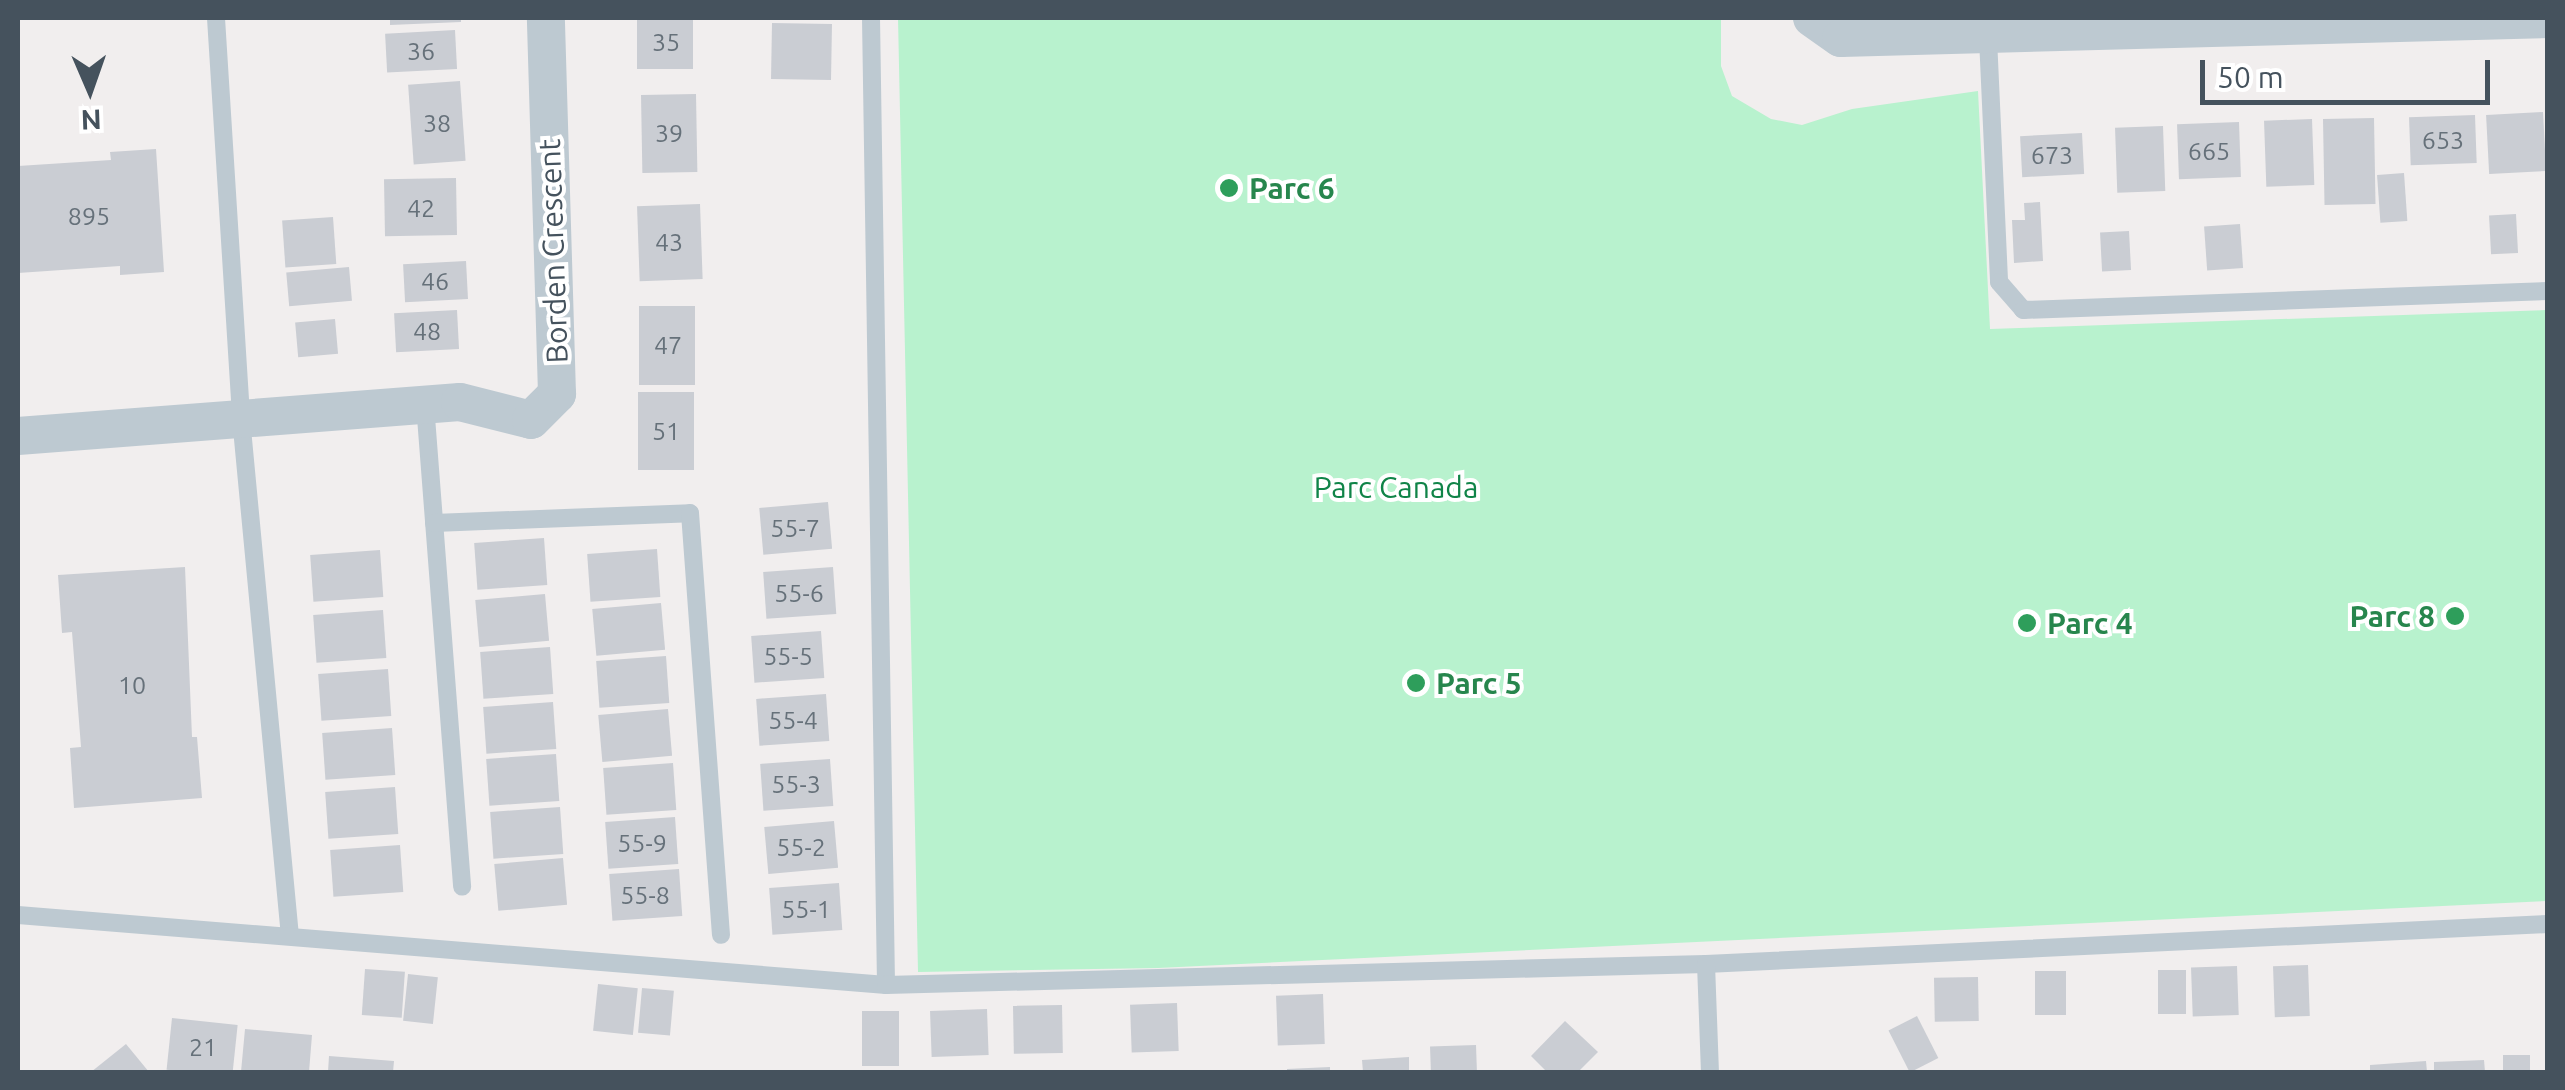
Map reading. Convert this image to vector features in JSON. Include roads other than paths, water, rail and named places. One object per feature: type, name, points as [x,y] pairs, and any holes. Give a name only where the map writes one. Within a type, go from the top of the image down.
[{"type":"street","name":"Borden Crescent","points":[[18,436],[460,402],[531,420],[558,394],[546,18]]},
{"type":"street","points":[[1812,18],[1841,38],[1988,38],[2548,19]]},
{"type":"lane","points":[[216,18],[241,418],[290,936]]},
{"type":"lane","points":[[871,18],[886,985]]},
{"type":"lane","points":[[1988,38],[1998,282],[2024,310],[2548,291]]},
{"type":"lane","points":[[425,404],[462,887]]},
{"type":"lane","points":[[434,522],[690,513],[721,934]]},
{"type":"lane","points":[[18,915],[886,985],[1706,964],[2548,924]]},
{"type":"lane","points":[[1706,964],[1710,1072]]},
{"type":"place","name":"Parc 6","points":[[1229,188]]},
{"type":"place","name":"Parc 8","points":[[2455,616]]},
{"type":"place","name":"Parc 4","points":[[2027,623]]},
{"type":"place","name":"Parc 5","points":[[1416,683]]},
{"type":"park label","name":"Parc Canada","points":[[1396,487]]}]
